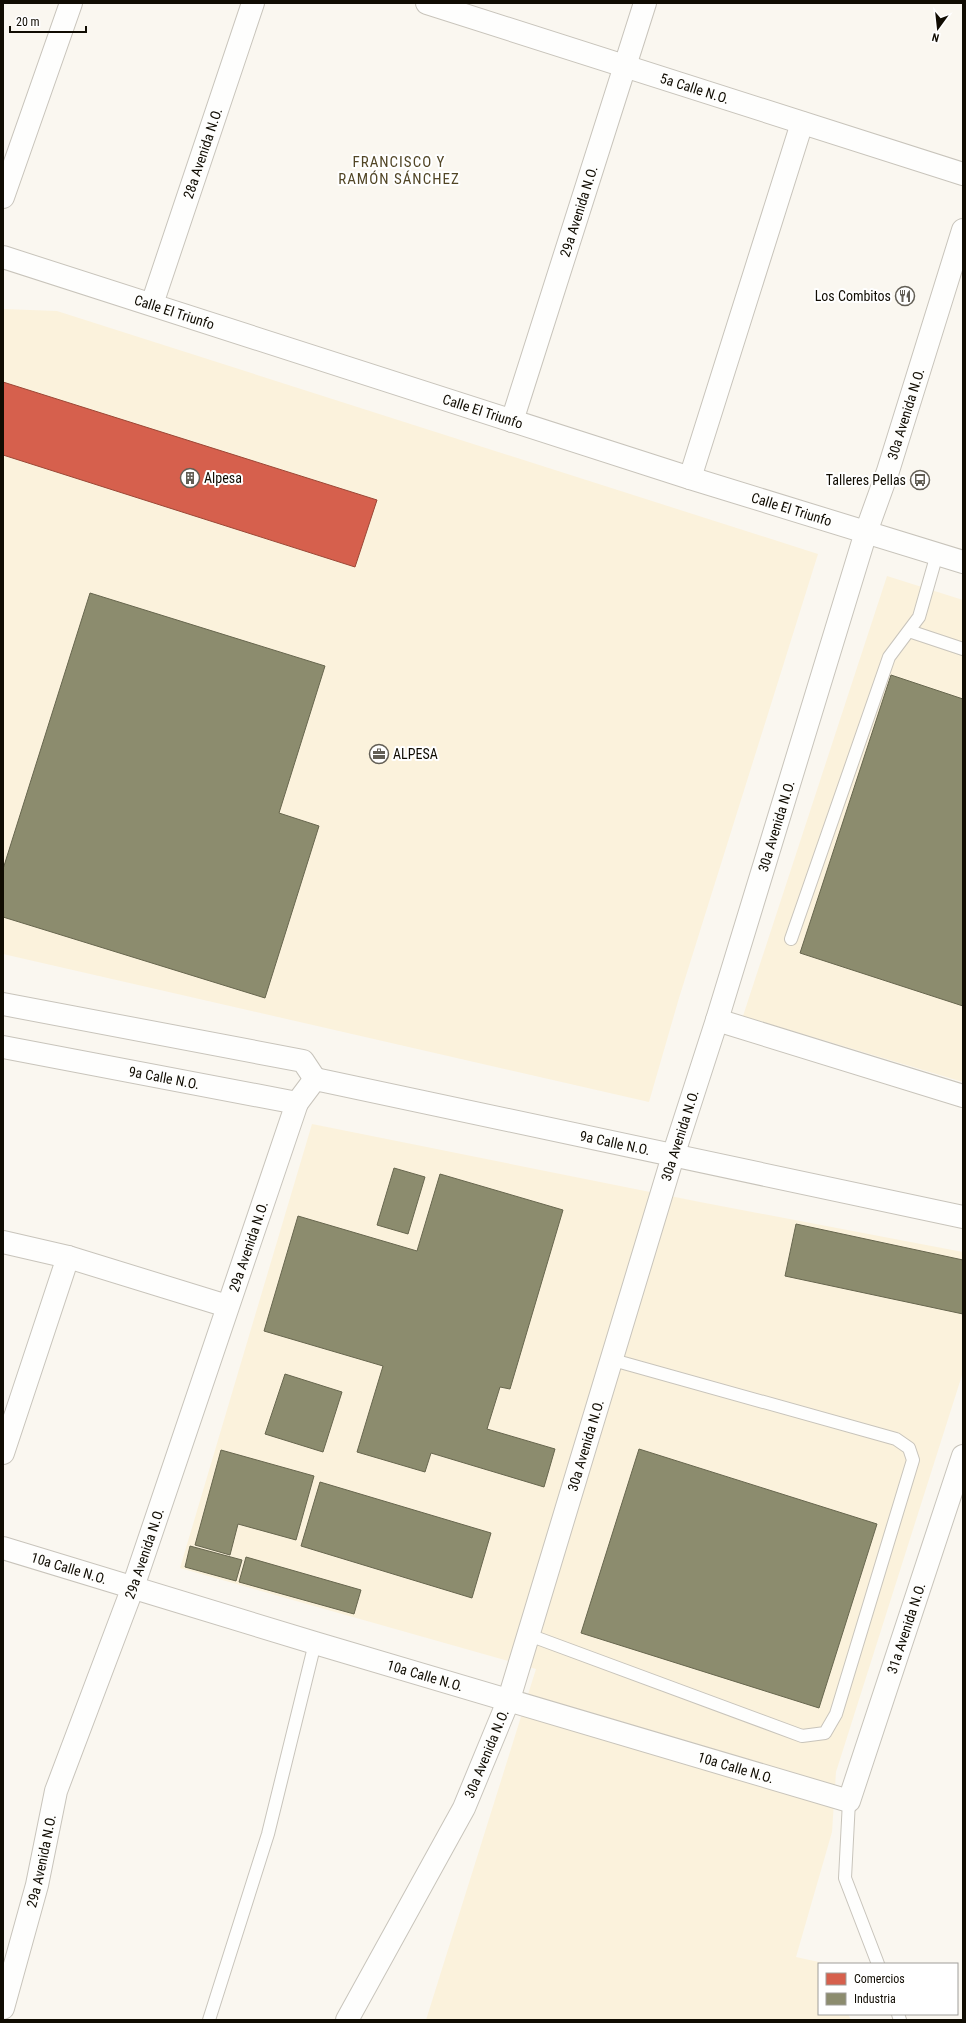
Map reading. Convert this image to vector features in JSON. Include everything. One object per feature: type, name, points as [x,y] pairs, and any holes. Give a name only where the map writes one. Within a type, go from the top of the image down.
[{"type":"street","points":[[3,197],[71,3]]},
{"type":"street","name":"28a Avenida N.O.","points":[[152,304],[253,3]]},
{"type":"street","name":"5a Calle N.O.","points":[[427,3],[963,174]]},
{"type":"street","name":"29a Avenida N.O.","points":[[512,421],[645,3]]},
{"type":"street","points":[[690,478],[802,123]]},
{"type":"street","name":"30a Avenida N.O.","points":[[347,2020],[464,1808],[509,1699],[673,1156],[717,1020],[866,532],[888,471],[963,230]]},
{"type":"street","name":"Calle El Triunfo","points":[[3,257],[690,478],[963,562]]},
{"type":"street","points":[[3,1004],[303,1061],[315,1080],[297,1103]]},
{"type":"street","points":[[717,1020],[963,1096]]},
{"type":"street","name":"9a Calle N.O.","points":[[3,1047],[297,1103]]},
{"type":"street","name":"9a Calle N.O.","points":[[315,1080],[963,1217]]},
{"type":"street","name":"29a Avenida N.O.","points":[[3,2008],[37,1885],[56,1791],[133,1587],[297,1103]]},
{"type":"street","points":[[3,1242],[68,1257],[227,1306]]},
{"type":"street","points":[[3,1453],[68,1257]]},
{"type":"street","name":"31a Avenida N.O.","points":[[849,1801],[963,1456]]},
{"type":"street","name":"10a Calle N.O.","points":[[3,1548],[315,1643],[509,1699],[849,1801]]},
{"type":"lane","points":[[791,940],[889,657],[919,617],[937,554]]},
{"type":"lane","points":[[909,631],[963,649]]},
{"type":"lane","points":[[529,1635],[802,1736],[825,1733],[836,1714],[913,1460],[909,1448],[896,1439],[612,1360]]},
{"type":"lane","points":[[209,2020],[268,1834],[315,1643]]},
{"type":"lane","points":[[849,1801],[845,1878],[878,1963]]},
{"type":"shaded area","name":"ALPESA","points":[[3,309],[57,311],[818,554],[679,998],[649,1102],[3,954]]},
{"type":"shaded area","points":[[887,576],[963,600],[963,1082],[743,1016]]},
{"type":"shaded area","points":[[312,1124],[700,1202],[963,1252],[963,1372],[836,1772],[832,1832],[796,1957],[823,1963],[818,1963],[818,2015],[848,2015],[851,2020],[426,2020],[536,1669],[180,1568]]},
{"type":"building: Comercios","name":"Alpesa","points":[[3,382],[377,500],[355,567],[3,455]]},
{"type":"building: Industria","points":[[90,593],[325,666],[279,813],[319,826],[265,998],[3,917],[3,869]]},
{"type":"building: Industria","points":[[891,675],[963,699],[963,1006],[800,953]]},
{"type":"building: Industria","points":[[394,1168],[425,1177],[408,1234],[377,1225]]},
{"type":"building: Industria","points":[[440,1174],[563,1210],[510,1389],[500,1387],[487,1429],[555,1449],[544,1487],[431,1453],[425,1472],[357,1452],[383,1366],[264,1331],[298,1216],[417,1251]]},
{"type":"building: Industria","points":[[796,1224],[963,1260],[963,1314],[785,1276]]},
{"type":"building: Industria","points":[[285,1374],[342,1392],[323,1452],[265,1434]]},
{"type":"building: Industria","points":[[639,1449],[877,1524],[819,1708],[581,1633]]},
{"type":"building: Industria","points":[[221,1450],[314,1476],[296,1540],[238,1524],[230,1555],[195,1545]]},
{"type":"building: Industria","points":[[320,1482],[491,1533],[472,1598],[301,1546]]},
{"type":"building: Industria","points":[[190,1546],[242,1560],[236,1581],[185,1567]]},
{"type":"building: Industria","points":[[246,1557],[361,1590],[354,1614],[239,1582]]},
{"type":"place","name":"Los Combitos","points":[[905,296]]},
{"type":"place","name":"Alpesa","points":[[190,478]]},
{"type":"place","name":"Talleres Pellas","points":[[920,480]]},
{"type":"place","name":"ALPESA","points":[[379,754]]},
{"type":"district","name":"FRANCISCO Y RAMÓN SÁNCHEZ","points":[[399,170]]}]
